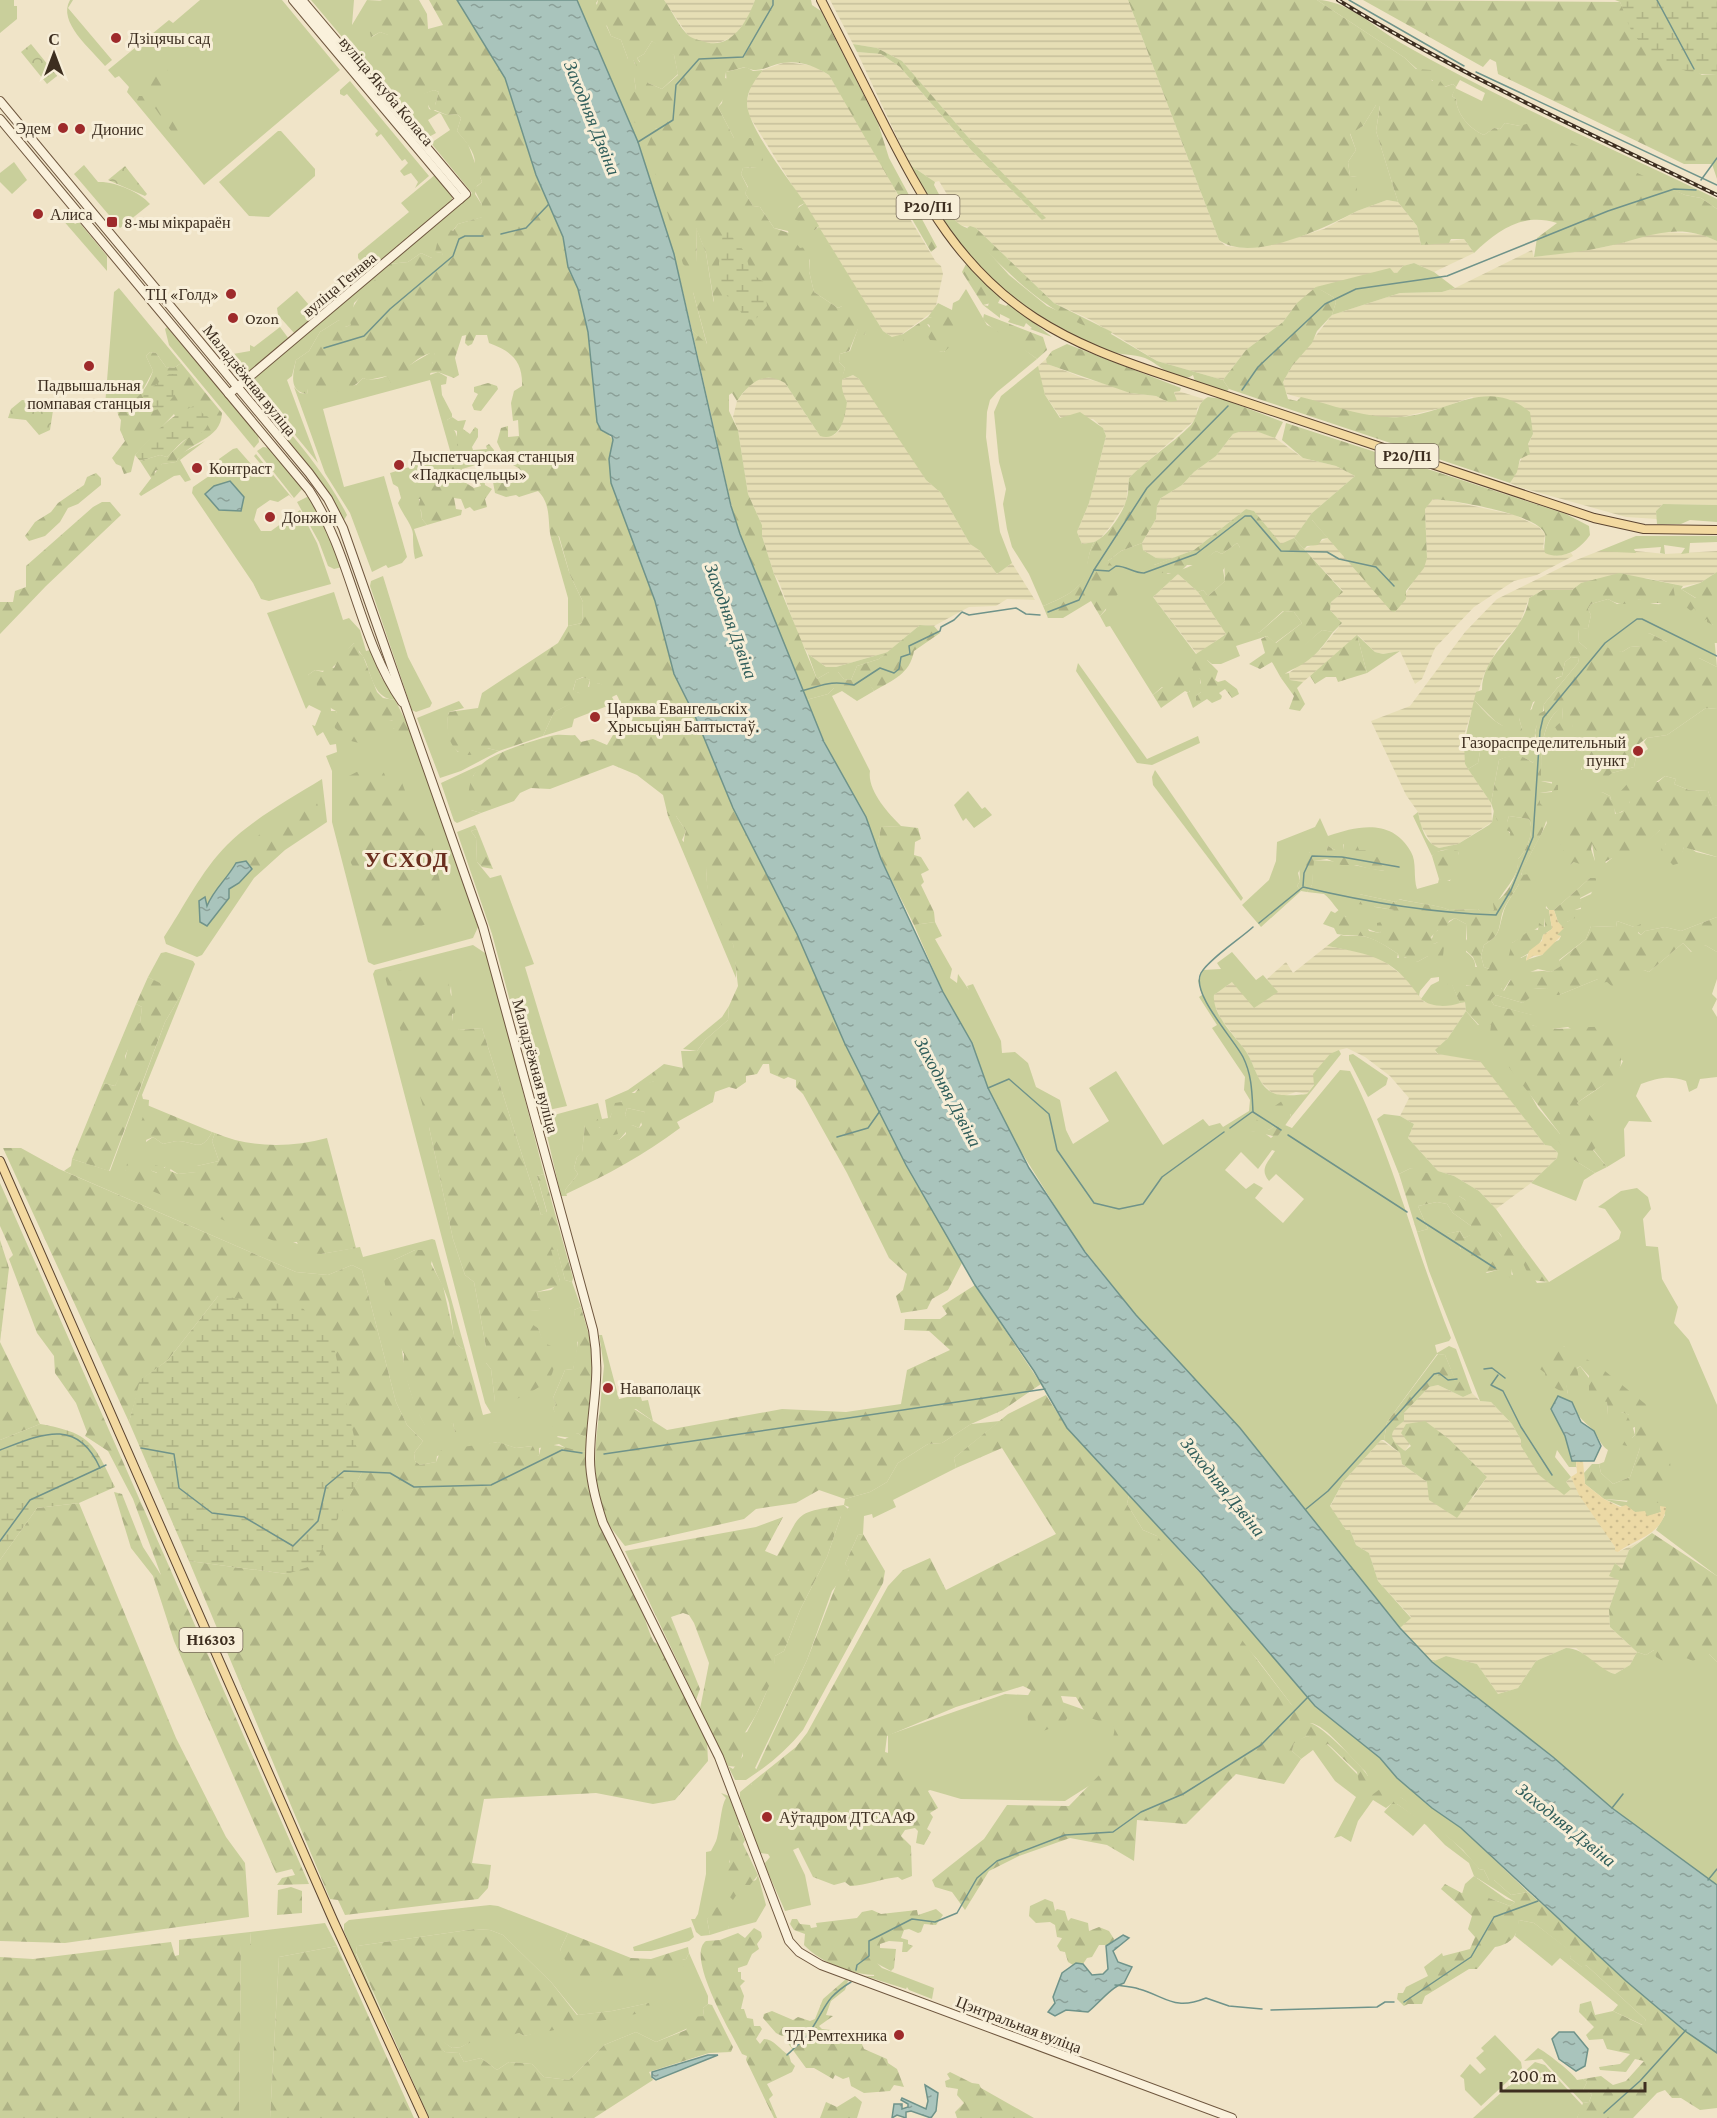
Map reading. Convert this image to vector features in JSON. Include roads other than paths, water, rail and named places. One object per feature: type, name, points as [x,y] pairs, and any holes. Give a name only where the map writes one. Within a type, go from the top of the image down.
[{"type":"main road","name":"вуліца Якуба Коласа","points":[[293,0],[463,197]]},
{"type":"main road","name":"вуліца Якуба Коласа","points":[[302,0],[463,197]]},
{"type":"main road","name":"Р20/П1","points":[[821,0],[922,196],[943,230],[986,278],[1033,317],[1052,329],[1104,354],[1146,369],[1594,518],[1644,529],[1717,530]]},
{"type":"main road","name":"Маладзёжная вуліца","points":[[0,101],[321,488],[338,518],[411,717],[486,938],[592,1330],[598,1369],[592,1429],[591,1477],[603,1522],[711,1739],[789,1941],[798,1952]]},
{"type":"main road","name":"Маладзёжная вуліца","points":[[0,119],[287,461],[321,508],[334,533],[383,672],[411,717]]},
{"type":"main road","name":"вуліца Генава","points":[[229,394],[463,197]]},
{"type":"main road","name":"Н16303","points":[[0,1161],[333,1920],[424,2118]]},
{"type":"main road","name":"Цэнтральная вуліца","points":[[798,1952],[820,1965],[1232,2118]]},
{"type":"water","name":"Заходняя Дзвіна","points":[[457,0],[577,0],[638,142],[674,254],[731,506],[740,534],[824,742],[866,817],[881,859],[943,992],[972,1043],[988,1088],[1029,1168],[1085,1252],[1136,1315],[1240,1428],[1400,1628],[1432,1662],[1553,1757],[1612,1808],[1717,1885],[1717,2053],[1685,2031],[1626,1981],[1461,1828],[1432,1808],[1397,1778],[1380,1758],[1315,1706],[1201,1573],[1067,1428],[1034,1371],[975,1285],[906,1165],[845,1044],[797,934],[733,808],[695,716],[674,674],[655,601],[611,483],[609,459],[613,440],[612,436],[601,430],[597,422],[588,332],[578,289],[568,267],[563,237],[536,175],[505,78]]},
{"type":"water","points":[[230,481],[244,497],[241,511],[219,510],[205,494],[214,486]]},
{"type":"water","points":[[246,861],[252,869],[239,883],[229,889],[229,898],[207,926],[200,922],[199,901],[205,897],[207,906],[236,863]]},
{"type":"water","points":[[1558,1396],[1572,1402],[1581,1422],[1594,1431],[1601,1446],[1594,1461],[1572,1461],[1565,1436],[1551,1409]]},
{"type":"water","points":[[1123,1935],[1129,1938],[1113,1951],[1118,1962],[1132,1967],[1124,1983],[1088,2012],[1066,2010],[1055,2016],[1048,2012],[1055,2003],[1053,1997],[1062,1973],[1076,1963],[1083,1964],[1092,1975],[1103,1974],[1108,1969],[1106,1946]]},
{"type":"water","points":[[1559,2032],[1574,2032],[1588,2049],[1585,2066],[1576,2071],[1559,2059],[1552,2039]]},
{"type":"water","points":[[708,2055],[718,2055],[656,2080],[652,2077],[652,2072]]},
{"type":"water","points":[[925,2085],[938,2093],[936,2111],[931,2118],[911,2111],[906,2112],[906,2118],[897,2115],[892,2118],[894,2104],[902,2104],[902,2109],[908,2107],[908,2104],[901,2100],[902,2098],[926,2109],[928,2101]]},
{"type":"waterway","points":[[638,142],[673,120],[676,85],[699,59],[743,57],[773,5],[773,0]]},
{"type":"waterway","points":[[1349,0],[1464,66]]},
{"type":"waterway","points":[[1657,0],[1694,69]]},
{"type":"waterway","points":[[1476,72],[1717,185]]},
{"type":"waterway","points":[[1701,180],[1717,158]]},
{"type":"waterway","points":[[1242,390],[1258,367],[1325,304],[1356,289],[1447,276],[1608,211],[1674,189],[1696,190]]},
{"type":"waterway","points":[[501,234],[526,228],[548,205]]},
{"type":"waterway","points":[[324,348],[364,336],[390,309],[453,256],[459,239],[465,236],[483,236]]},
{"type":"waterway","points":[[1048,612],[1079,600],[1094,570],[1147,488],[1228,406]]},
{"type":"waterway","points":[[1094,570],[1109,571],[1116,566],[1144,573],[1196,554],[1245,516],[1251,516],[1281,551],[1327,552],[1339,559],[1376,567],[1394,586]]},
{"type":"waterway","points":[[801,691],[833,683],[854,685],[880,668],[894,673],[899,669],[901,657],[910,654],[909,646],[940,631],[941,627],[954,620],[962,612],[969,615],[1016,608],[1026,614],[1040,615]]},
{"type":"waterway","points":[[1259,923],[1303,887],[1399,906],[1496,915],[1511,890],[1533,837],[1540,731],[1543,718],[1605,643],[1637,619],[1642,619],[1717,656]]},
{"type":"waterway","points":[[1303,886],[1304,873],[1312,856],[1342,857],[1399,867]]},
{"type":"waterway","points":[[1253,927],[1205,967],[1199,982],[1207,1004],[1246,1064],[1251,1084],[1253,1112]]},
{"type":"waterway","points":[[988,1088],[1009,1079],[1049,1114],[1057,1150],[1094,1203],[1119,1209],[1143,1204],[1162,1177],[1224,1132]]},
{"type":"waterway","points":[[837,1137],[868,1128],[880,1111]]},
{"type":"waterway","points":[[1230,1128],[1252,1112]]},
{"type":"waterway","points":[[1253,1112],[1281,1130]]},
{"type":"waterway","points":[[1288,1135],[1407,1212]]},
{"type":"waterway","points":[[1417,1218],[1495,1268]]},
{"type":"waterway","points":[[1484,1369],[1492,1368],[1505,1378]]},
{"type":"waterway","points":[[1306,1509],[1328,1491],[1434,1374],[1439,1373],[1448,1380],[1457,1379]]},
{"type":"waterway","points":[[1498,1375],[1491,1385],[1503,1391],[1521,1427],[1552,1475]]},
{"type":"waterway","points":[[604,1454],[1045,1389]]},
{"type":"waterway","points":[[0,1450],[44,1435],[69,1436],[81,1441],[91,1452],[100,1468]]},
{"type":"waterway","points":[[141,1448],[174,1454],[179,1488],[212,1513],[244,1517],[293,1546],[318,1521],[326,1486],[344,1471],[390,1473],[414,1487],[491,1485],[562,1450],[582,1453]]},
{"type":"waterway","points":[[0,1541],[30,1500],[106,1465]]},
{"type":"waterway","points":[[856,1970],[857,1965],[869,1956],[869,1941],[912,1919],[935,1922],[957,1913],[977,1878],[997,1861],[1065,1835],[1113,1832],[1141,1812],[1183,1794],[1261,1745],[1309,1696]]},
{"type":"waterway","points":[[1612,1808],[1623,1794]]},
{"type":"waterway","points":[[1708,1880],[1717,1869]]},
{"type":"waterway","points":[[1404,2002],[1471,1957],[1494,1917],[1538,1901]]},
{"type":"waterway","points":[[787,2055],[809,2033],[831,1998],[851,1982]]},
{"type":"waterway","points":[[1115,1985],[1136,1988],[1178,2003],[1195,2002],[1206,1998],[1229,2006],[1262,2009]]},
{"type":"waterway","points":[[1271,2010],[1377,2007],[1385,2002],[1394,2002]]},
{"type":"waterway","points":[[1604,2113],[1640,2081],[1686,2030]]},
{"type":"railway","points":[[1338,0],[1478,78],[1717,195]]},
{"type":"place","name":"Дзіцячы сад","points":[[116,38]]},
{"type":"place","name":"Эдем","points":[[63,128]]},
{"type":"place","name":"Дионис","points":[[80,129]]},
{"type":"place","name":"Алиса","points":[[38,214]]},
{"type":"place","name":"8-мы мікрараён","points":[[112,222]]},
{"type":"place","name":"ТЦ «Голд»","points":[[231,294]]},
{"type":"place","name":"Ozon","points":[[233,318]]},
{"type":"place","name":"Падвышальная помпавая станцыя","points":[[89,366]]},
{"type":"place","name":"Дыспетчарская станцыя «Падкасцельцы»","points":[[399,465]]},
{"type":"place","name":"Контраст","points":[[197,468]]},
{"type":"place","name":"Донжон","points":[[270,517]]},
{"type":"place","name":"Царква Евангельскіх Хрысьціян Баптыстаў.","points":[[595,717]]},
{"type":"place","name":"Газораспределительный пункт","points":[[1638,751]]},
{"type":"place","name":"Наваполацк","points":[[608,1388]]},
{"type":"place","name":"Аўтадром ДТСААФ","points":[[767,1817]]},
{"type":"place","name":"ТД Ремтехника","points":[[899,2035]]},
{"type":"district","name":"УСХОД","points":[[407,859]]}]
